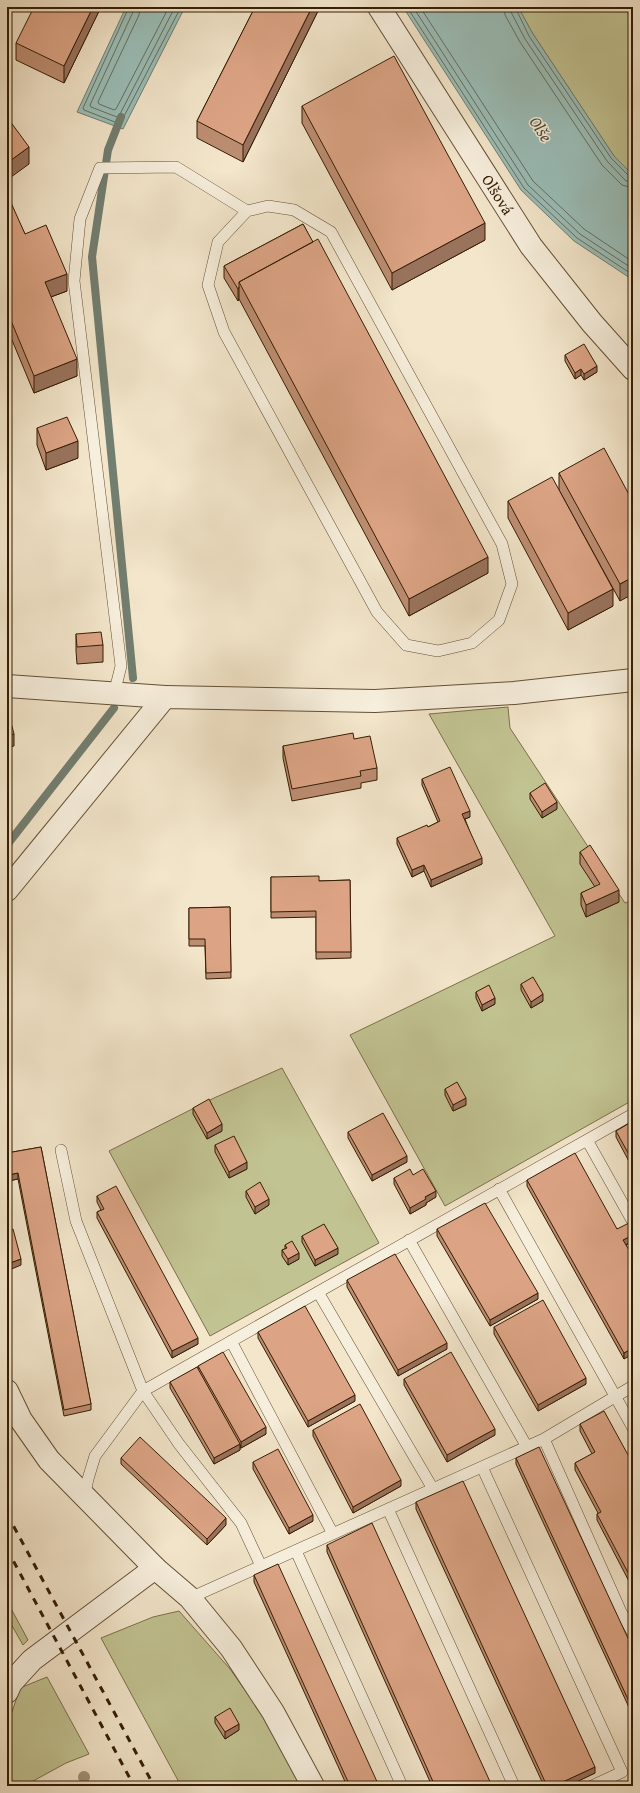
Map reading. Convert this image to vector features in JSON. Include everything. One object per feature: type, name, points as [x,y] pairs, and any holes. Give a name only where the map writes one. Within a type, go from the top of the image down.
[{"type":"street","name":"Olšová","points":[[379,7],[531,246],[592,323],[633,369]]},
{"type":"street","points":[[7,686],[165,697],[375,701],[514,693],[633,680]]},
{"type":"street","points":[[7,890],[165,697]]},
{"type":"street","points":[[7,1391],[21,1420],[49,1460],[155,1568],[190,1598],[231,1648],[269,1706],[313,1786]]},
{"type":"street","points":[[7,1692],[10,1683],[32,1660],[155,1568]]},
{"type":"lane","points":[[114,694],[121,666],[74,281],[80,219],[100,168],[176,167],[247,211],[268,206],[294,210],[331,232],[502,544],[512,584],[499,620],[472,643],[438,651],[406,645],[377,612],[224,332],[208,285],[218,242],[247,211]]},
{"type":"lane","points":[[84,1497],[95,1456],[143,1391],[633,1114]]},
{"type":"lane","points":[[587,1140],[633,1222]]},
{"type":"lane","points":[[61,1150],[76,1221],[143,1391],[179,1444],[241,1523],[261,1566]]},
{"type":"lane","points":[[499,1189],[633,1428]]},
{"type":"lane","points":[[409,1240],[527,1447]]},
{"type":"lane","points":[[318,1292],[433,1489]]},
{"type":"lane","points":[[231,1341],[333,1534]]},
{"type":"lane","points":[[190,1598],[544,1439],[633,1386]]},
{"type":"lane","points":[[544,1439],[621,1612],[633,1633]]},
{"type":"lane","points":[[482,1467],[622,1772],[592,1786]]},
{"type":"lane","points":[[388,1509],[514,1786]]},
{"type":"lane","points":[[296,1551],[402,1786]]},
{"type":"green space","points":[[518,7],[633,7],[633,175],[614,156],[533,34]]},
{"type":"green space","points":[[508,707],[510,728],[625,903],[633,900],[633,1100],[445,1206],[350,1035],[555,936],[429,714]]},
{"type":"green space","points":[[282,1068],[379,1243],[210,1336],[109,1151],[214,1098]]},
{"type":"green space","points":[[7,1601],[28,1640],[23,1645],[7,1617]]},
{"type":"green space","points":[[179,1611],[230,1669],[281,1741],[305,1786],[181,1786],[101,1638],[153,1617]]},
{"type":"green space","points":[[47,1677],[89,1754],[66,1763],[24,1786],[7,1786],[7,1727],[20,1688]]},
{"type":"water","points":[[126,7],[185,7],[123,129],[77,112]]},
{"type":"water","name":"Olše","points":[[403,7],[518,7],[533,34],[614,156],[633,175],[633,280],[574,241],[521,190]]},
{"type":"building","points":[[34,7],[93,7],[64,66],[16,43]]},
{"type":"building","points":[[255,7],[312,7],[243,145],[197,121]]},
{"type":"building","points":[[394,56],[485,223],[392,273],[302,106]]},
{"type":"building","points":[[7,117],[29,147],[7,163]]},
{"type":"building","points":[[8,196],[25,234],[46,225],[67,274],[45,282],[77,359],[34,376],[7,311]]},
{"type":"building","points":[[303,224],[313,242],[239,282],[238,289],[224,266]]},
{"type":"building","points":[[318,239],[488,557],[409,599],[239,282]]},
{"type":"building","points":[[584,344],[597,366],[584,374],[581,369],[575,373],[565,355]]},
{"type":"building","points":[[67,417],[78,441],[46,453],[37,428]]},
{"type":"building","points":[[604,448],[633,502],[633,577],[620,584],[559,473]]},
{"type":"building","points":[[552,477],[613,589],[568,613],[508,501]]},
{"type":"building","points":[[101,632],[103,645],[77,647],[76,634]]},
{"type":"building","points":[[7,711],[14,734],[7,736]]},
{"type":"building","points":[[353,733],[354,739],[370,736],[377,768],[360,771],[361,776],[292,789],[283,746]]},
{"type":"building","points":[[7,739],[10,749],[7,750]]},
{"type":"building","points":[[450,767],[470,811],[462,814],[482,858],[431,880],[424,865],[412,870],[397,838],[440,821],[422,779]]},
{"type":"building","points":[[545,783],[557,802],[542,812],[530,793]]},
{"type":"building","points":[[590,845],[619,890],[586,905],[581,893],[600,884],[580,852]]},
{"type":"building","points":[[319,876],[319,881],[350,880],[351,952],[316,952],[316,911],[271,912],[271,877]]},
{"type":"building","points":[[230,907],[231,972],[206,973],[205,939],[189,939],[189,908]]},
{"type":"building","points":[[533,977],[543,994],[531,1002],[521,984]]},
{"type":"building","points":[[489,985],[495,998],[482,1005],[476,992]]},
{"type":"building","points":[[457,1082],[466,1098],[453,1105],[445,1089]]},
{"type":"building","points":[[209,1099],[222,1124],[207,1133],[193,1108]]},
{"type":"building","points":[[383,1113],[407,1156],[372,1175],[348,1132]]},
{"type":"building","points":[[633,1121],[633,1162],[616,1131]]},
{"type":"building","points":[[234,1136],[247,1162],[229,1172],[215,1145]]},
{"type":"building","points":[[41,1147],[91,1404],[64,1410],[18,1173],[8,1175],[7,1170],[7,1153]]},
{"type":"building","points":[[575,1153],[617,1229],[629,1223],[633,1231],[633,1235],[623,1240],[633,1257],[633,1348],[624,1353],[527,1180]]},
{"type":"building","points":[[410,1169],[413,1175],[423,1169],[436,1191],[425,1197],[426,1199],[410,1208],[394,1178]]},
{"type":"building","points":[[260,1182],[269,1199],[255,1207],[246,1191]]},
{"type":"building","points":[[116,1186],[198,1338],[172,1351],[97,1212],[104,1209],[97,1196]]},
{"type":"building","points":[[485,1203],[538,1293],[490,1320],[437,1229]]},
{"type":"building","points":[[324,1224],[338,1248],[315,1260],[302,1236]]},
{"type":"building","points":[[13,1229],[21,1259],[7,1264],[7,1232]]},
{"type":"building","points":[[292,1241],[299,1253],[288,1259],[282,1250],[287,1248],[285,1245]]},
{"type":"building","points":[[395,1254],[447,1343],[398,1370],[347,1280]]},
{"type":"building","points":[[543,1300],[586,1378],[538,1405],[494,1327]]},
{"type":"building","points":[[305,1306],[355,1395],[308,1421],[258,1332]]},
{"type":"building","points":[[223,1352],[266,1427],[241,1442],[198,1366]]},
{"type":"building","points":[[451,1352],[495,1429],[447,1455],[404,1379]]},
{"type":"building","points":[[197,1367],[240,1444],[214,1458],[170,1382]]},
{"type":"building","points":[[360,1404],[401,1480],[353,1507],[313,1430]]},
{"type":"building","points":[[604,1411],[633,1464],[633,1582],[597,1514],[601,1512],[575,1463],[595,1452],[580,1424]]},
{"type":"building","points":[[140,1437],[226,1518],[207,1539],[121,1458]]},
{"type":"building","points":[[539,1447],[633,1649],[633,1710],[516,1458]]},
{"type":"building","points":[[278,1449],[313,1515],[289,1528],[253,1462]]},
{"type":"building","points":[[463,1481],[595,1767],[554,1786],[547,1786],[416,1502]]},
{"type":"building","points":[[372,1523],[492,1786],[435,1786],[327,1545]]},
{"type":"building","points":[[278,1564],[379,1786],[350,1786],[254,1575]]},
{"type":"building","points":[[230,1708],[239,1724],[225,1732],[215,1717]]},
{"type":"building","points":[[49,1782],[51,1786],[42,1786]]},
{"type":"waterway","points":[[121,117],[108,150],[92,257],[133,678]]},
{"type":"waterway","points":[[7,845],[114,708]]},
{"type":"railway","points":[[7,1514],[154,1786]]},
{"type":"railway","points":[[7,1549],[134,1786]]}]
